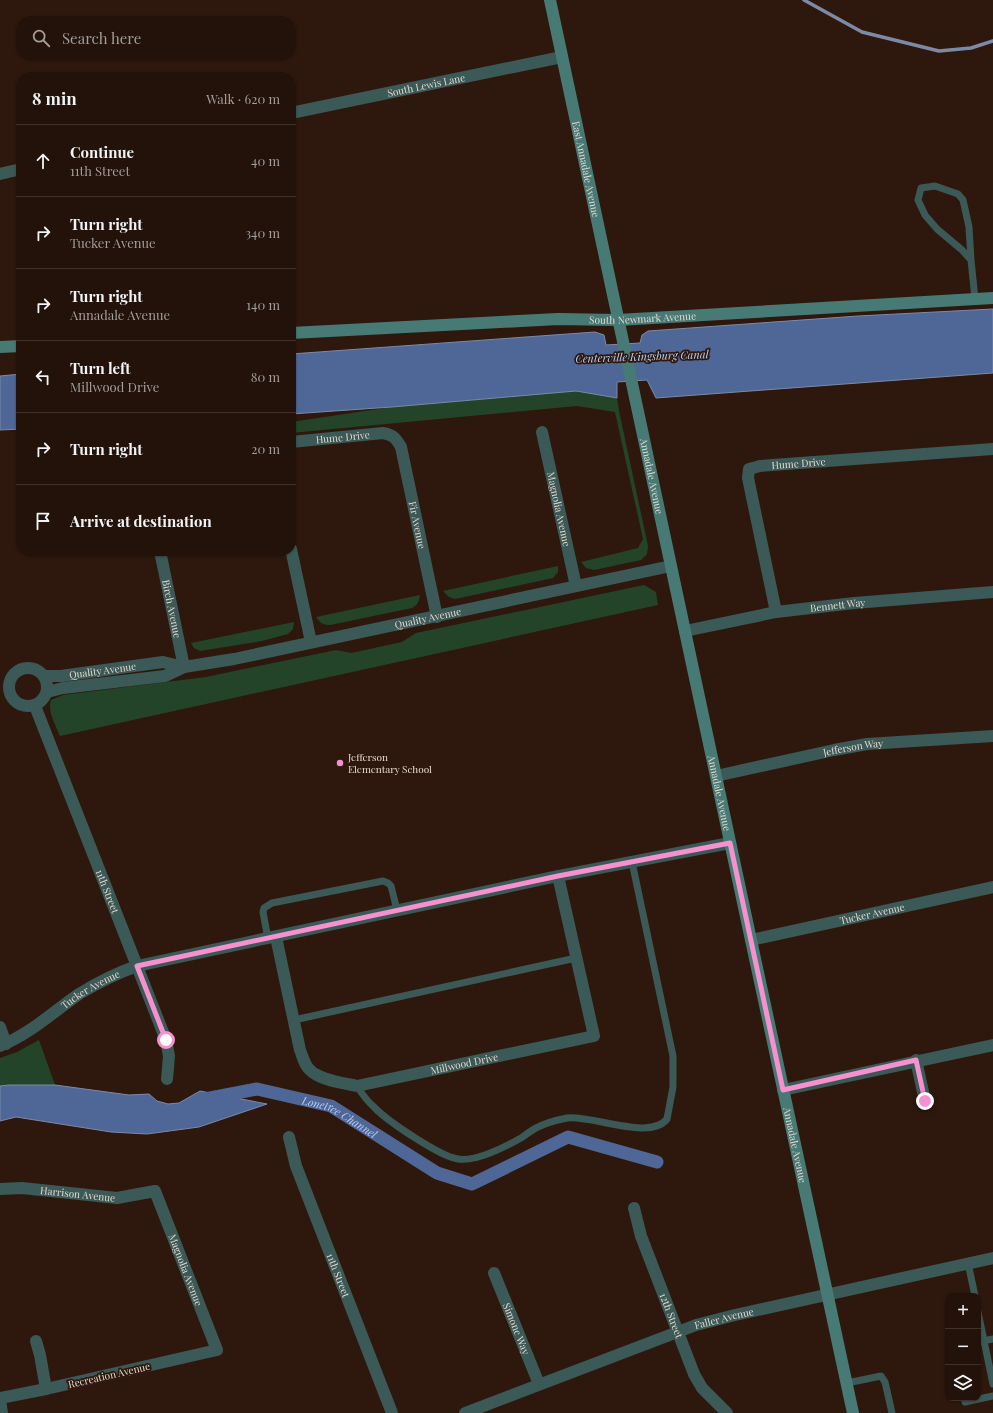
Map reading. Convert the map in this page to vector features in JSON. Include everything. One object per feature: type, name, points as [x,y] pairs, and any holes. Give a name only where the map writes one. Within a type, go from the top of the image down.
[{"type":"street","name":"East Annadale Avenue","points":[[550,0],[622,338]]},
{"type":"street","name":"South Lewis Lane","points":[[296,112],[562,57]]},
{"type":"street","points":[[0,174],[16,170]]},
{"type":"street","name":"South Newmark Avenue","points":[[296,332],[558,319],[618,320],[993,298]]},
{"type":"street","name":"Annadale Avenue","points":[[622,338],[853,1413]]},
{"type":"street","points":[[0,347],[16,346]]},
{"type":"street","name":"Magnolia Avenue","points":[[542,432],[576,586]]},
{"type":"street","name":"Hume Drive","points":[[296,442],[383,433],[393,436]]},
{"type":"street","name":"Fir Avenue","points":[[393,436],[401,447],[437,617]]},
{"type":"street","name":"Hume Drive","points":[[776,612],[748,478],[750,469],[760,466],[993,449]]},
{"type":"street","name":"Birch Avenue","points":[[161,556],[184,667]]},
{"type":"street","points":[[293,556],[311,642]]},
{"type":"street","name":"Quality Avenue","points":[[47,692],[63,688],[164,676],[184,667],[234,659],[437,617],[671,566]]},
{"type":"street","name":"Bennett Way","points":[[685,631],[776,612],[854,603],[993,592]]},
{"type":"street","name":"Quality Avenue","points":[[44,676],[61,676],[163,662],[184,667]]},
{"type":"street","points":[[0,684],[11,678],[19,670],[24,668],[35,669],[44,676],[47,681],[47,692],[44,698],[35,706],[23,706],[6,697],[11,678]]},
{"type":"street","name":"11th Street","points":[[35,706],[166,1040],[169,1056],[167,1079]]},
{"type":"street","name":"Jefferson Way","points":[[716,776],[867,744],[993,736]]},
{"type":"street","name":"Tucker Avenue","points":[[3,1045],[34,1028],[80,994],[120,972],[137,966],[558,876],[730,843]]},
{"type":"street","name":"Millwood Drive","points":[[272,938],[294,1020],[300,1050],[305,1064],[310,1071],[338,1082],[357,1086],[594,1036],[558,876]]},
{"type":"street","name":"Tucker Avenue","points":[[751,940],[993,887]]},
{"type":"street","points":[[0,1027],[3,1045]]},
{"type":"street","points":[[783,1090],[916,1060],[993,1045]]},
{"type":"street","points":[[916,1060],[925,1101]]},
{"type":"street","name":"11th Street","points":[[289,1137],[296,1166],[392,1413]]},
{"type":"street","name":"Harrison Avenue","points":[[0,1189],[22,1188],[118,1198],[155,1191]]},
{"type":"street","name":"Magnolia Avenue","points":[[155,1191],[217,1350]]},
{"type":"street","name":"12th Street","points":[[634,1208],[641,1236],[694,1374],[702,1388],[726,1413]]},
{"type":"street","name":"Faller Avenue","points":[[465,1413],[696,1325],[723,1317],[993,1258]]},
{"type":"street","name":"Simone Way","points":[[494,1273],[539,1384]]},
{"type":"street","points":[[36,1341],[46,1389]]},
{"type":"street","name":"Recreation Avenue","points":[[0,1398],[217,1350]]},
{"type":"street","points":[[0,1398],[2,1413]]},
{"type":"lane","points":[[971,260],[962,250],[937,229],[925,215],[918,200],[920,188],[935,186],[958,194],[963,200],[969,227],[975,299]]},
{"type":"lane","points":[[357,1086],[362,1095],[374,1108],[392,1122],[446,1156],[462,1160],[476,1158],[510,1143],[536,1128],[554,1121],[569,1118],[591,1119],[642,1128],[660,1125],[665,1122],[674,1087],[673,1056],[632,862]]},
{"type":"lane","points":[[272,938],[263,912],[264,908],[272,903],[383,881],[391,886],[397,910]]},
{"type":"lane","points":[[294,1020],[576,958]]},
{"type":"lane","points":[[968,1263],[974,1293]]},
{"type":"lane","points":[[993,1339],[981,1341],[993,1384]]},
{"type":"lane","points":[[847,1383],[881,1376],[886,1382],[892,1413]]},
{"type":"lane","points":[[965,1402],[993,1396]]},
{"type":"green space","points":[[576,391],[617,398],[648,546],[647,554],[641,560],[594,570],[586,568],[581,562],[638,548],[643,539],[615,412],[577,406],[296,433],[296,421],[392,407]]},
{"type":"green space","points":[[558,566],[558,572],[553,578],[455,599],[449,597],[443,591]]},
{"type":"green space","points":[[644,585],[656,592],[658,605],[60,736],[51,714],[51,700],[63,695],[206,677],[336,650],[351,653],[402,642],[416,633]]},
{"type":"green space","points":[[420,595],[418,603],[412,608],[330,625],[325,625],[316,617]]},
{"type":"green space","points":[[294,622],[293,629],[288,634],[262,641],[200,651],[194,648],[191,643]]},
{"type":"green space","points":[[39,1040],[55,1085],[0,1086],[0,1058],[17,1052]]},
{"type":"water","name":"Centerville Kingsburg Canal","points":[[993,309],[993,373],[656,398],[647,380],[617,382],[617,398],[576,391],[296,414],[296,354],[595,332],[604,335],[606,345],[640,343],[642,335],[648,331],[858,316]]},
{"type":"water","points":[[16,374],[16,429],[0,430],[0,376]]},
{"type":"water","points":[[55,1085],[129,1095],[149,1094],[157,1101],[168,1104],[179,1103],[200,1091],[267,1104],[199,1127],[147,1134],[111,1132],[16,1117],[0,1121],[0,1086]]},
{"type":"waterway","points":[[804,0],[862,32],[939,51],[971,48],[993,41]]},
{"type":"waterway","name":"Lonetree Channel","points":[[205,1099],[257,1089],[331,1106],[437,1173],[472,1184],[568,1137],[657,1162]]},
{"type":"place","name":"Jefferson Elementary School","points":[[340,763]]},
{"type":"route","points":[[166,1040],[137,966],[558,876],[730,843],[783,1090],[916,1060],[925,1101]]}]
